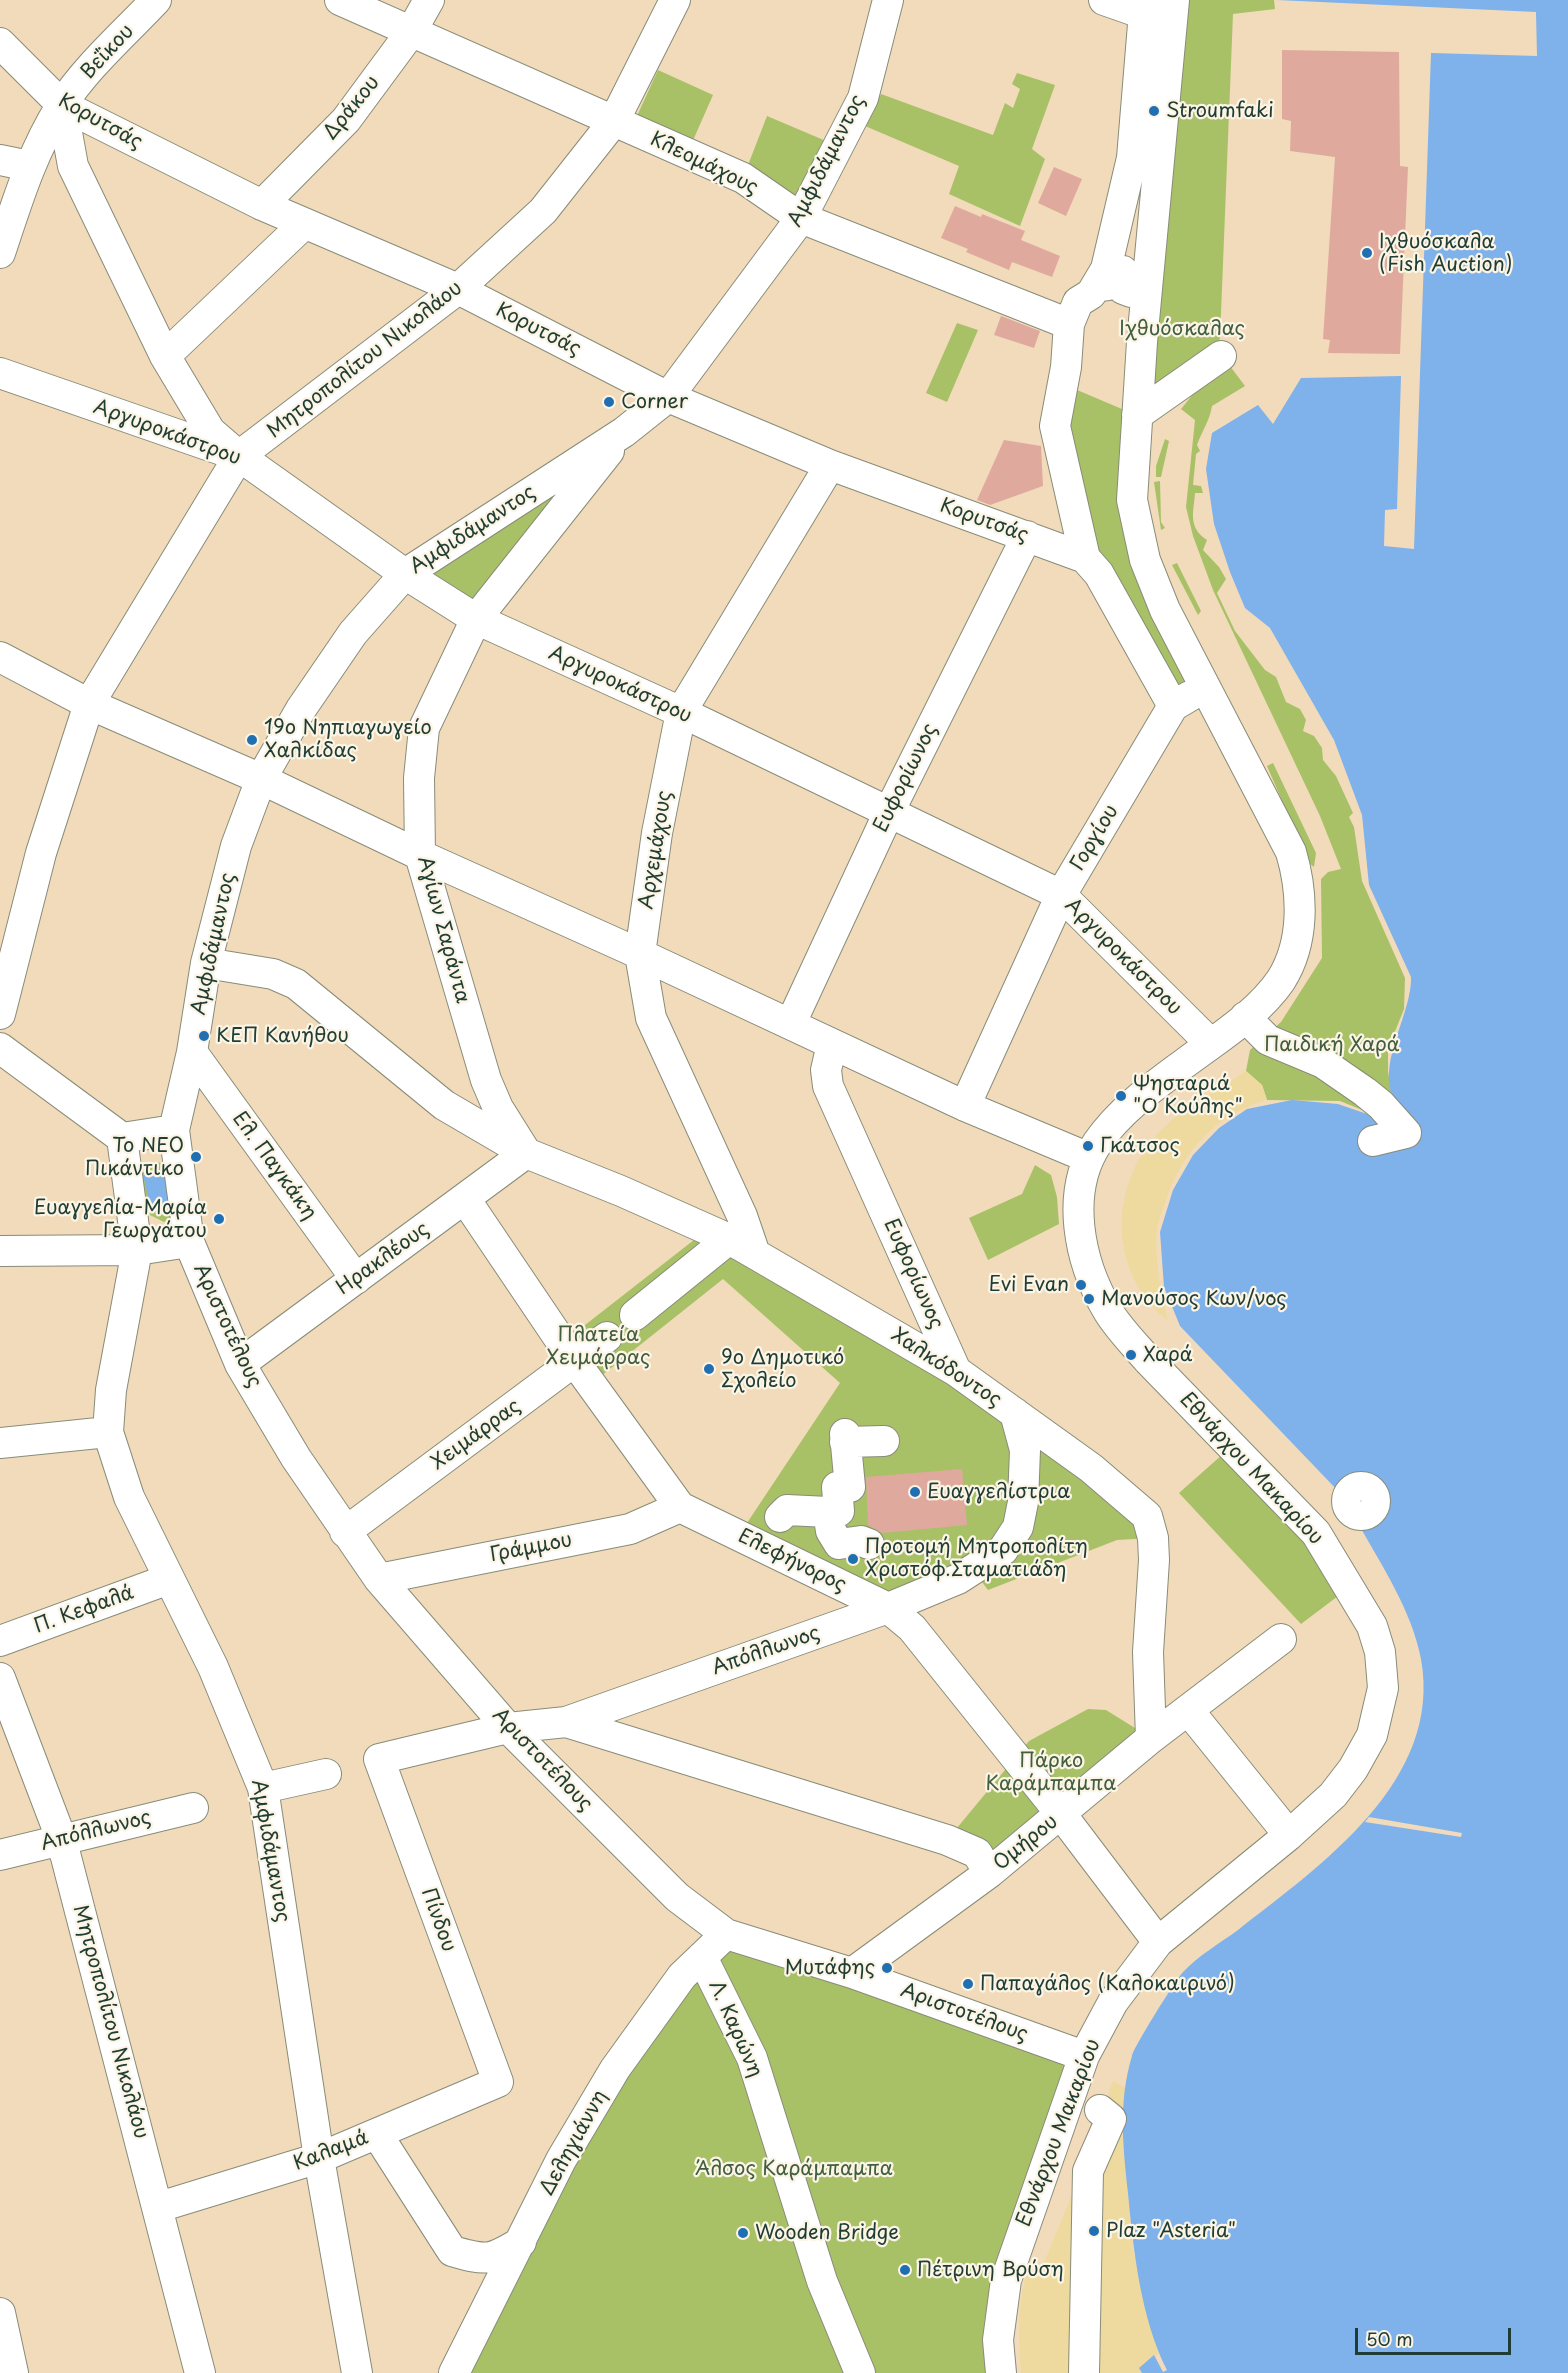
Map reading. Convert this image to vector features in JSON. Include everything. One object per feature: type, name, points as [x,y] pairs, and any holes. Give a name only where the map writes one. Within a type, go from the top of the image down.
[{"type":"street","name":"Βεΐκου","points":[[0,253],[29,166],[62,105],[81,80],[156,0]]},
{"type":"street","name":"Κλεομάχους","points":[[340,0],[743,178],[801,218],[1069,324]]},
{"type":"street","name":"Δράκου","points":[[262,205],[346,120],[411,32],[429,0]]},
{"type":"street","name":"Μητροπολίτου Νικολάου","points":[[0,1014],[41,853],[89,704],[239,456],[458,289],[543,211],[614,122],[675,0]]},
{"type":"street","name":"Αμφιδάμαντος","points":[[174,1130],[192,1052],[206,963],[236,846],[261,778],[301,709],[353,633],[405,574],[624,432],[668,397],[801,218],[863,98],[888,0]]},
{"type":"street","points":[[1104,0],[1145,7],[1132,158],[1106,269],[1091,294],[1078,302],[1069,324],[1066,367],[1055,426],[1092,566],[1173,706]]},
{"type":"street","points":[[1174,0],[1147,283],[1132,500],[1145,560],[1165,610],[1204,687]]},
{"type":"street","name":"Κορυτσάς","points":[[0,43],[62,105],[262,205],[458,289],[668,397],[830,465],[1027,536],[1092,566]]},
{"type":"street","points":[[62,105],[73,166],[165,356],[210,431],[239,456]]},
{"type":"street","points":[[0,160],[29,166]]},
{"type":"street","points":[[165,356],[304,224]]},
{"type":"street","points":[[1094,287],[1108,285],[1117,271],[1123,271],[1123,289],[1131,291],[1134,282],[1147,283]]},
{"type":"street","points":[[1137,415],[1221,356]]},
{"type":"street","name":"Αργυροκάστρου","points":[[0,373],[239,456],[405,574],[476,619],[681,712],[1061,895],[1211,1044]]},
{"type":"street","name":"Αγίων Σαράντα","points":[[526,1153],[498,1108],[486,1080],[420,855],[419,778],[424,728],[476,619],[624,432]]},
{"type":"street","name":"Αρχεμάχους","points":[[755,1254],[742,1216],[651,1018],[640,954],[657,832],[681,712],[830,465]]},
{"type":"street","name":"Ευφορίωνος","points":[[791,1023],[889,812],[1027,536]]},
{"type":"street","points":[[0,657],[89,704],[261,778],[420,855],[791,1023],[965,1106],[1089,1158]]},
{"type":"street","name":"Γοργίου","points":[[965,1106],[1061,895],[1173,706],[1204,687]]},
{"type":"street","name":"Εθνάρχου Μακαρίου","points":[[1001,2373],[998,2340],[1006,2280],[1084,2056],[1113,2002],[1158,1942],[1289,1835],[1333,1795],[1353,1769],[1372,1735],[1383,1688],[1380,1652],[1372,1626],[1316,1533],[1148,1360],[1109,1313],[1092,1276],[1081,1237],[1079,1199],[1089,1158],[1098,1142],[1122,1114],[1245,1017],[1282,978],[1298,933],[1300,894],[1297,872],[1281,833],[1204,687]]},
{"type":"street","name":"Χαλκόδοντος","points":[[206,963],[273,974],[296,984],[444,1105],[526,1153],[729,1239],[956,1371],[1091,1468],[1147,1516],[1153,1538],[1154,1560],[1148,1652],[1151,1738]]},
{"type":"street","points":[[1245,1017],[1268,1040],[1323,1063],[1365,1092],[1381,1105],[1406,1133],[1373,1140]]},
{"type":"street","name":"Ευφορίωνος","points":[[832,1044],[826,1070],[828,1086],[956,1371]]},
{"type":"street","points":[[0,1048],[122,1138],[174,1130]]},
{"type":"street","name":"Ελ. Παγκάκη","points":[[192,1052],[356,1279]]},
{"type":"street","name":"Αριστοτέλους","points":[[174,1130],[189,1242],[240,1364],[296,1458],[379,1579],[508,1728],[677,1897],[726,1934],[852,1973],[1084,2056]]},
{"type":"street","name":"Αμφιδάμαντος","points":[[122,1138],[137,1250],[111,1390],[108,1432],[129,1497],[213,1667],[263,1788],[319,2158],[357,2373]]},
{"type":"street","name":"Ηρακλέους","points":[[240,1364],[526,1153]]},
{"type":"street","name":"Ελεφήνορος","points":[[465,1199],[575,1362],[680,1507],[773,1532],[865,1569],[888,1608],[912,1628],[1061,1814],[1158,1942]]},
{"type":"street","name":"Χειμάρρας","points":[[345,1532],[607,1337],[602,1330],[629,1308],[635,1315],[729,1239]]},
{"type":"street","points":[[0,1251],[137,1250],[189,1242]]},
{"type":"street","name":"Απόλλωνος","points":[[379,1759],[508,1728],[566,1722],[888,1608],[958,1579],[992,1558],[1011,1540],[1018,1527],[1025,1478],[1025,1450],[1015,1413]]},
{"type":"street","points":[[0,1443],[108,1432]]},
{"type":"street","points":[[773,1532],[787,1510],[839,1511],[837,1488],[850,1487],[845,1438],[884,1441]]},
{"type":"street","name":"Γράμμου","points":[[379,1579],[630,1528],[680,1507]]},
{"type":"street","points":[[1316,1533],[1349,1510]]},
{"type":"street","points":[[828,1512],[831,1531],[839,1544],[861,1540],[865,1569]]},
{"type":"street","name":"Π. Κεφαλά","points":[[0,1641],[169,1579]]},
{"type":"street","name":"Ομήρου","points":[[852,1973],[988,1873],[1151,1738],[1281,1639]]},
{"type":"street","name":"Μητροπολίτου Νικολάου","points":[[0,1678],[61,1838],[159,2207],[200,2373]]},
{"type":"street","points":[[1189,1711],[1289,1835]]},
{"type":"street","points":[[566,1722],[946,1840],[977,1853],[988,1873]]},
{"type":"street","name":"Πίνδου","points":[[379,1759],[498,2082]]},
{"type":"street","points":[[263,1788],[326,1774]]},
{"type":"street","name":"Απόλλωνος","points":[[0,1855],[61,1838],[193,1808]]},
{"type":"street","name":"Δεληγιάννη","points":[[454,2373],[561,2160],[615,2069],[682,1976],[726,1934]]},
{"type":"street","name":"Λ. Καρώνη","points":[[702,1957],[752,2058],[822,2281],[860,2373]]},
{"type":"street","name":"Καλαμά","points":[[159,2207],[319,2158],[498,2082]]},
{"type":"street","points":[[1074,2086],[1102,2105],[1111,2119],[1088,2171],[1084,2373]]},
{"type":"street","points":[[377,2134],[452,2251],[477,2258],[495,2258],[521,2242]]},
{"type":"street","points":[[0,2313],[13,2373]]},
{"type":"green space","name":"Ιχθυόσκαλας","points":[[1174,0],[1274,0],[1275,9],[1233,14],[1220,338],[1211,363],[1137,415],[1132,500],[1204,687],[1173,706],[1085,558],[1063,384],[1136,415]]},
{"type":"green space","points":[[658,70],[713,95],[687,154],[631,129]]},
{"type":"green space","points":[[1017,73],[1055,85],[1032,149],[1045,159],[1020,226],[949,194],[959,166],[865,126],[881,94],[993,135],[1005,103],[1013,108],[1020,89],[1012,84]]},
{"type":"green space","points":[[767,116],[826,141],[801,218],[743,178]]},
{"type":"green space","points":[[957,323],[978,330],[947,402],[926,393]]},
{"type":"green space","name":"Παιδική Χαρά","points":[[1227,362],[1245,386],[1212,406],[1197,445],[1200,451],[1196,454],[1193,485],[1201,486],[1203,493],[1195,493],[1194,524],[1207,540],[1203,550],[1219,567],[1226,579],[1217,593],[1235,631],[1265,670],[1276,677],[1286,702],[1300,709],[1306,720],[1303,731],[1314,736],[1322,748],[1323,760],[1336,776],[1353,813],[1349,817],[1354,827],[1362,881],[1405,978],[1404,1009],[1388,1049],[1388,1071],[1393,1104],[1377,1116],[1340,1101],[1267,1100],[1262,1085],[1246,1071],[1250,1050],[1281,1022],[1322,958],[1321,879],[1328,872],[1341,869],[1320,816],[1213,590],[1193,536],[1186,507],[1195,420],[1181,409],[1203,382]]},
{"type":"green space","points":[[624,432],[476,619],[405,574]]},
{"type":"green space","points":[[1165,439],[1169,441],[1161,477],[1156,477],[1156,466]]},
{"type":"green space","points":[[1160,481],[1161,522],[1165,528],[1161,530],[1154,482]]},
{"type":"green space","points":[[1177,563],[1201,611],[1198,615],[1172,565]]},
{"type":"green space","points":[[1273,763],[1316,853],[1314,867],[1309,863],[1267,766]]},
{"type":"green space","points":[[158,1162],[168,1166],[174,1217],[164,1222],[150,1215],[140,1178],[148,1164]]},
{"type":"green space","points":[[1035,1165],[1051,1175],[1057,1197],[1059,1224],[988,1260],[969,1218],[1022,1194]]},
{"type":"green space","name":"Πλατεία Χειμάρρας","points":[[708,1229],[956,1371],[1153,1538],[1117,1540],[988,1590],[973,1570],[888,1608],[739,1535],[840,1383],[723,1279],[591,1384],[562,1343]]},
{"type":"green space","points":[[1232,1446],[1350,1587],[1301,1624],[1179,1493]]},
{"type":"green space","name":"Πάρκο Καράμπαμπα","points":[[1088,1709],[1106,1710],[1151,1738],[989,1873],[947,1840],[1029,1741]]},
{"type":"green space","name":"Άλσος Καράμπαμπα","points":[[726,1934],[1084,2056],[1050,2148],[1001,2373],[454,2373],[561,2160]]},
{"type":"sand","points":[[1246,1071],[1262,1085],[1267,1100],[1232,1115],[1203,1138],[1181,1168],[1159,1220],[1156,1241],[1157,1265],[1168,1321],[1149,1302],[1135,1281],[1126,1258],[1122,1233],[1123,1208],[1128,1184],[1139,1160],[1163,1128],[1185,1110]]},
{"type":"sand","name":"Plaz \"Asteria\"","points":[[1113,2081],[1126,2088],[1121,2117],[1133,2250],[1159,2354],[1140,2367],[1142,2373],[1021,2373],[1020,2316],[1026,2274],[1031,2261],[1043,2265],[1074,2190]]},
{"type":"water","points":[[1277,0],[1568,0],[1568,2373],[1142,2373],[1139,2368],[1154,2355],[1163,2372],[1167,2370],[1158,2350],[1145,2307],[1130,2214],[1123,2141],[1123,2107],[1132,2056],[1156,2013],[1183,1972],[1305,1877],[1369,1816],[1395,1781],[1413,1744],[1423,1703],[1421,1659],[1411,1624],[1395,1589],[1359,1525],[1378,1511],[1378,1491],[1370,1484],[1361,1483],[1341,1494],[1180,1326],[1164,1287],[1160,1232],[1173,1190],[1193,1155],[1219,1128],[1247,1109],[1292,1100],[1338,1104],[1370,1115],[1384,1132],[1411,1143],[1421,1128],[1395,1101],[1390,1087],[1389,1072],[1410,992],[1411,977],[1369,885],[1362,815],[1334,740],[1270,628],[1245,608],[1230,572],[1214,524],[1206,469],[1212,433],[1258,405],[1273,424],[1301,378],[1401,376],[1397,509],[1385,510],[1384,546],[1414,549],[1431,53],[1537,56],[1536,12]]},
{"type":"water","points":[[165,1169],[174,1207],[152,1212],[143,1175]]},
{"type":"pier","points":[[1369,1817],[1462,1833],[1461,1837],[1365,1822]]},
{"type":"building","name":"Ιχθυόσκαλα (Fish Auction)","points":[[1282,50],[1399,52],[1400,166],[1408,167],[1400,354],[1328,353],[1330,340],[1323,339],[1335,157],[1290,151],[1291,121],[1282,119]]},
{"type":"building","points":[[1054,167],[1082,179],[1066,216],[1038,203]]},
{"type":"building","points":[[955,206],[1025,231],[1021,240],[1060,256],[1052,277],[1012,262],[1009,270],[966,252],[968,249],[941,238]]},
{"type":"building","points":[[1001,316],[1040,331],[1034,348],[994,335]]},
{"type":"building","points":[[1004,440],[1041,446],[1043,486],[990,505],[977,500]]},
{"type":"building","name":"Ευαγγελίστρια","points":[[962,1469],[967,1525],[882,1533],[868,1525],[866,1477]]},
{"type":"place","name":"Stroumfaki","points":[[1154,111]]},
{"type":"place","name":"Ιχθυόσκαλα (Fish Auction)","points":[[1367,253]]},
{"type":"place","name":"Corner","points":[[609,402]]},
{"type":"place","name":"19ο Νηπιαγωγείο Χαλκίδας","points":[[252,740]]},
{"type":"place","name":"ΚΕΠ Κανήθου","points":[[204,1036]]},
{"type":"place","name":"Ψησταριά \"Ο Κούλης\"","points":[[1121,1096]]},
{"type":"place","name":"Γκάτσος","points":[[1088,1146]]},
{"type":"place","name":"Το ΝΕΟ Πικάντικο","points":[[196,1157]]},
{"type":"place","name":"Ευαγγελία-Μαρία Γεωργάτου","points":[[219,1219]]},
{"type":"place","name":"Evi Evan","points":[[1081,1285]]},
{"type":"place","name":"Μανούσος Κων/νος","points":[[1089,1299]]},
{"type":"place","name":"Χαρά","points":[[1131,1355]]},
{"type":"place","name":"9ο Δημοτικό Σχολείο","points":[[709,1369]]},
{"type":"place","name":"Ευαγγελίστρια","points":[[915,1492]]},
{"type":"place","name":"Προτομή Μητροπολίτη Χριστόφ.Σταματιάδη","points":[[853,1559]]},
{"type":"place","name":"Μυτάφης","points":[[887,1968]]},
{"type":"place","name":"Παπαγάλος (Καλοκαιρινό)","points":[[968,1984]]},
{"type":"place","name":"Plaz \"Asteria\"","points":[[1094,2231]]},
{"type":"place","name":"Wooden Bridge","points":[[743,2233]]},
{"type":"place","name":"Πέτρινη Βρύση","points":[[905,2270]]}]
